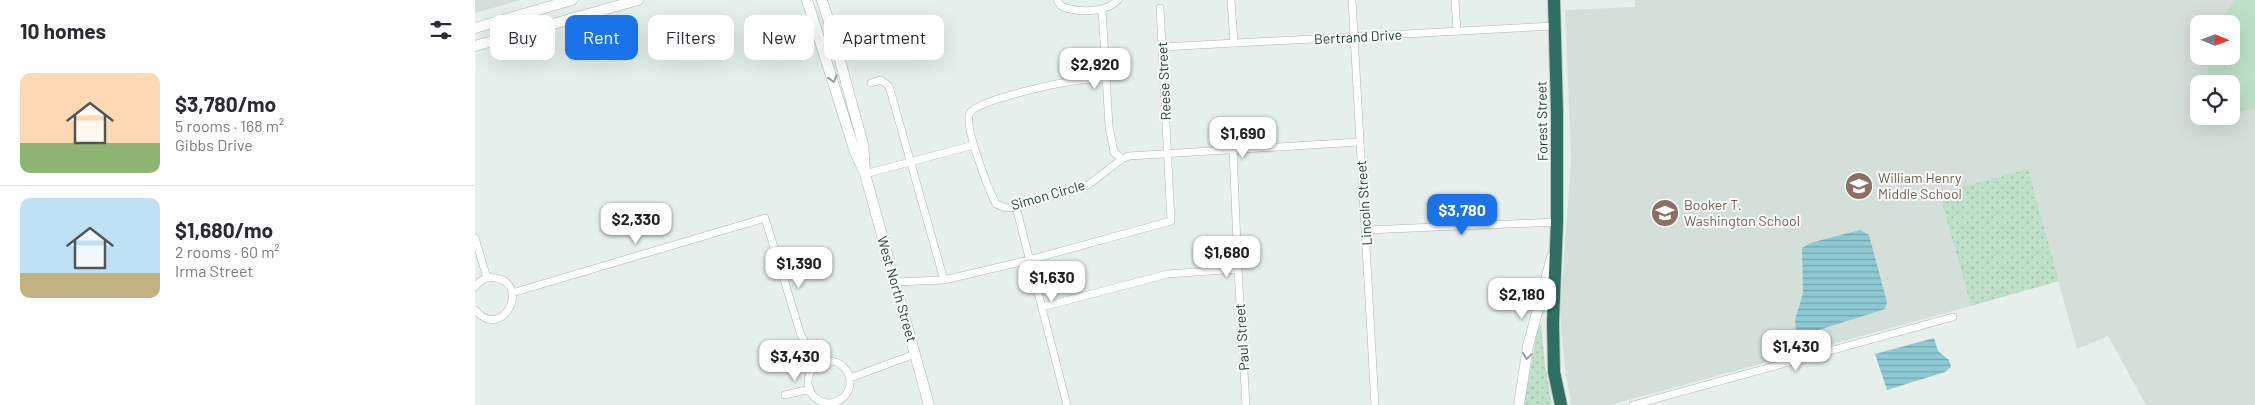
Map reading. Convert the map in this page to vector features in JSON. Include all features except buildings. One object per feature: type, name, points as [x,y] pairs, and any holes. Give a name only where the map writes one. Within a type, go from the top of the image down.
[{"type":"highway","name":"Forest Street","points":[[1553,0],[1557,112],[1557,222],[1553,323],[1554,372],[1561,405]]},
{"type":"main road","points":[[475,28],[572,0]]},
{"type":"main road","points":[[475,46],[638,0]]},
{"type":"main road","name":"West North Street","points":[[807,0],[855,152],[865,174],[929,405]]},
{"type":"main road","name":"West North Street","points":[[823,0],[863,144],[865,174]]},
{"type":"main road","name":"Forest Street","points":[[1519,405],[1528,346],[1556,241]]},
{"type":"street","points":[[1057,0],[1061,6],[1069,9],[1102,9],[1119,0]]},
{"type":"street","points":[[1231,0],[1234,43]]},
{"type":"street","name":"Lincoln Street","points":[[1352,0],[1375,405]]},
{"type":"street","points":[[1455,0],[1457,31]]},
{"type":"street","name":"Reese Street","points":[[895,282],[944,280],[1029,260],[1171,221],[1160,8]]},
{"type":"street","points":[[1102,9],[1109,126],[1113,147],[1122,159],[1129,156],[1167,153],[1359,142]]},
{"type":"street","name":"Bertrand Drive","points":[[1162,47],[1555,26]]},
{"type":"street","name":"Simon Circle","points":[[1106,79],[1075,80],[976,106],[969,114],[969,121],[986,186],[996,204],[1007,208],[1088,185],[1122,159]]},
{"type":"street","points":[[871,83],[881,80],[889,86],[944,280]]},
{"type":"street","points":[[865,174],[974,145]]},
{"type":"street","name":"Paul Street","points":[[1233,149],[1246,405]]},
{"type":"street","points":[[1016,207],[1067,405]]},
{"type":"street","points":[[513,293],[765,218],[801,335],[817,365]]},
{"type":"street","points":[[1366,230],[1557,222]]},
{"type":"street","points":[[475,238],[487,278]]},
{"type":"street","points":[[1042,307],[1168,274],[1238,269]]},
{"type":"street","points":[[475,286],[487,278],[493,277],[505,282],[513,293],[512,306],[503,316],[491,319],[479,314],[475,310]]},
{"type":"street","points":[[1633,405],[1953,317]]},
{"type":"street","points":[[850,378],[915,354]]},
{"type":"street","points":[[826,361],[837,362],[845,368],[850,378],[847,392],[842,402],[821,401],[810,389],[809,376],[817,365],[826,361]]},
{"type":"street","points":[[785,396],[810,389]]},
{"type":"shaded area","points":[[475,0],[520,0],[475,13]]},
{"type":"shaded area","points":[[1635,0],[2255,0],[2255,405],[2146,405],[2108,336],[2077,349],[2028,170],[1939,193],[1971,306],[1610,405],[1570,405],[1571,400],[1566,377],[1561,330],[1561,300],[1571,160],[1565,10],[1635,7]]},
{"type":"green space","points":[[2236,0],[2255,0],[2255,108],[2240,112],[2240,75],[2208,75],[2208,65],[2240,65],[2240,15],[2224,15]]},
{"type":"green space","points":[[2028,169],[2059,281],[1971,306],[1939,193]]},
{"type":"green space","points":[[1541,325],[1552,405],[1524,405],[1538,326]]},
{"type":"water","points":[[1860,230],[1869,235],[1887,302],[1885,309],[1806,334],[1796,331],[1795,320],[1803,293],[1802,248],[1810,243]]},
{"type":"water","points":[[1934,338],[1938,351],[1949,360],[1951,367],[1945,372],[1887,390],[1875,354]]},
{"type":"place","name":"William Henry Middle School","points":[[1859,186]]},
{"type":"place","name":"Booker T. Washington School","points":[[1665,213]]}]
